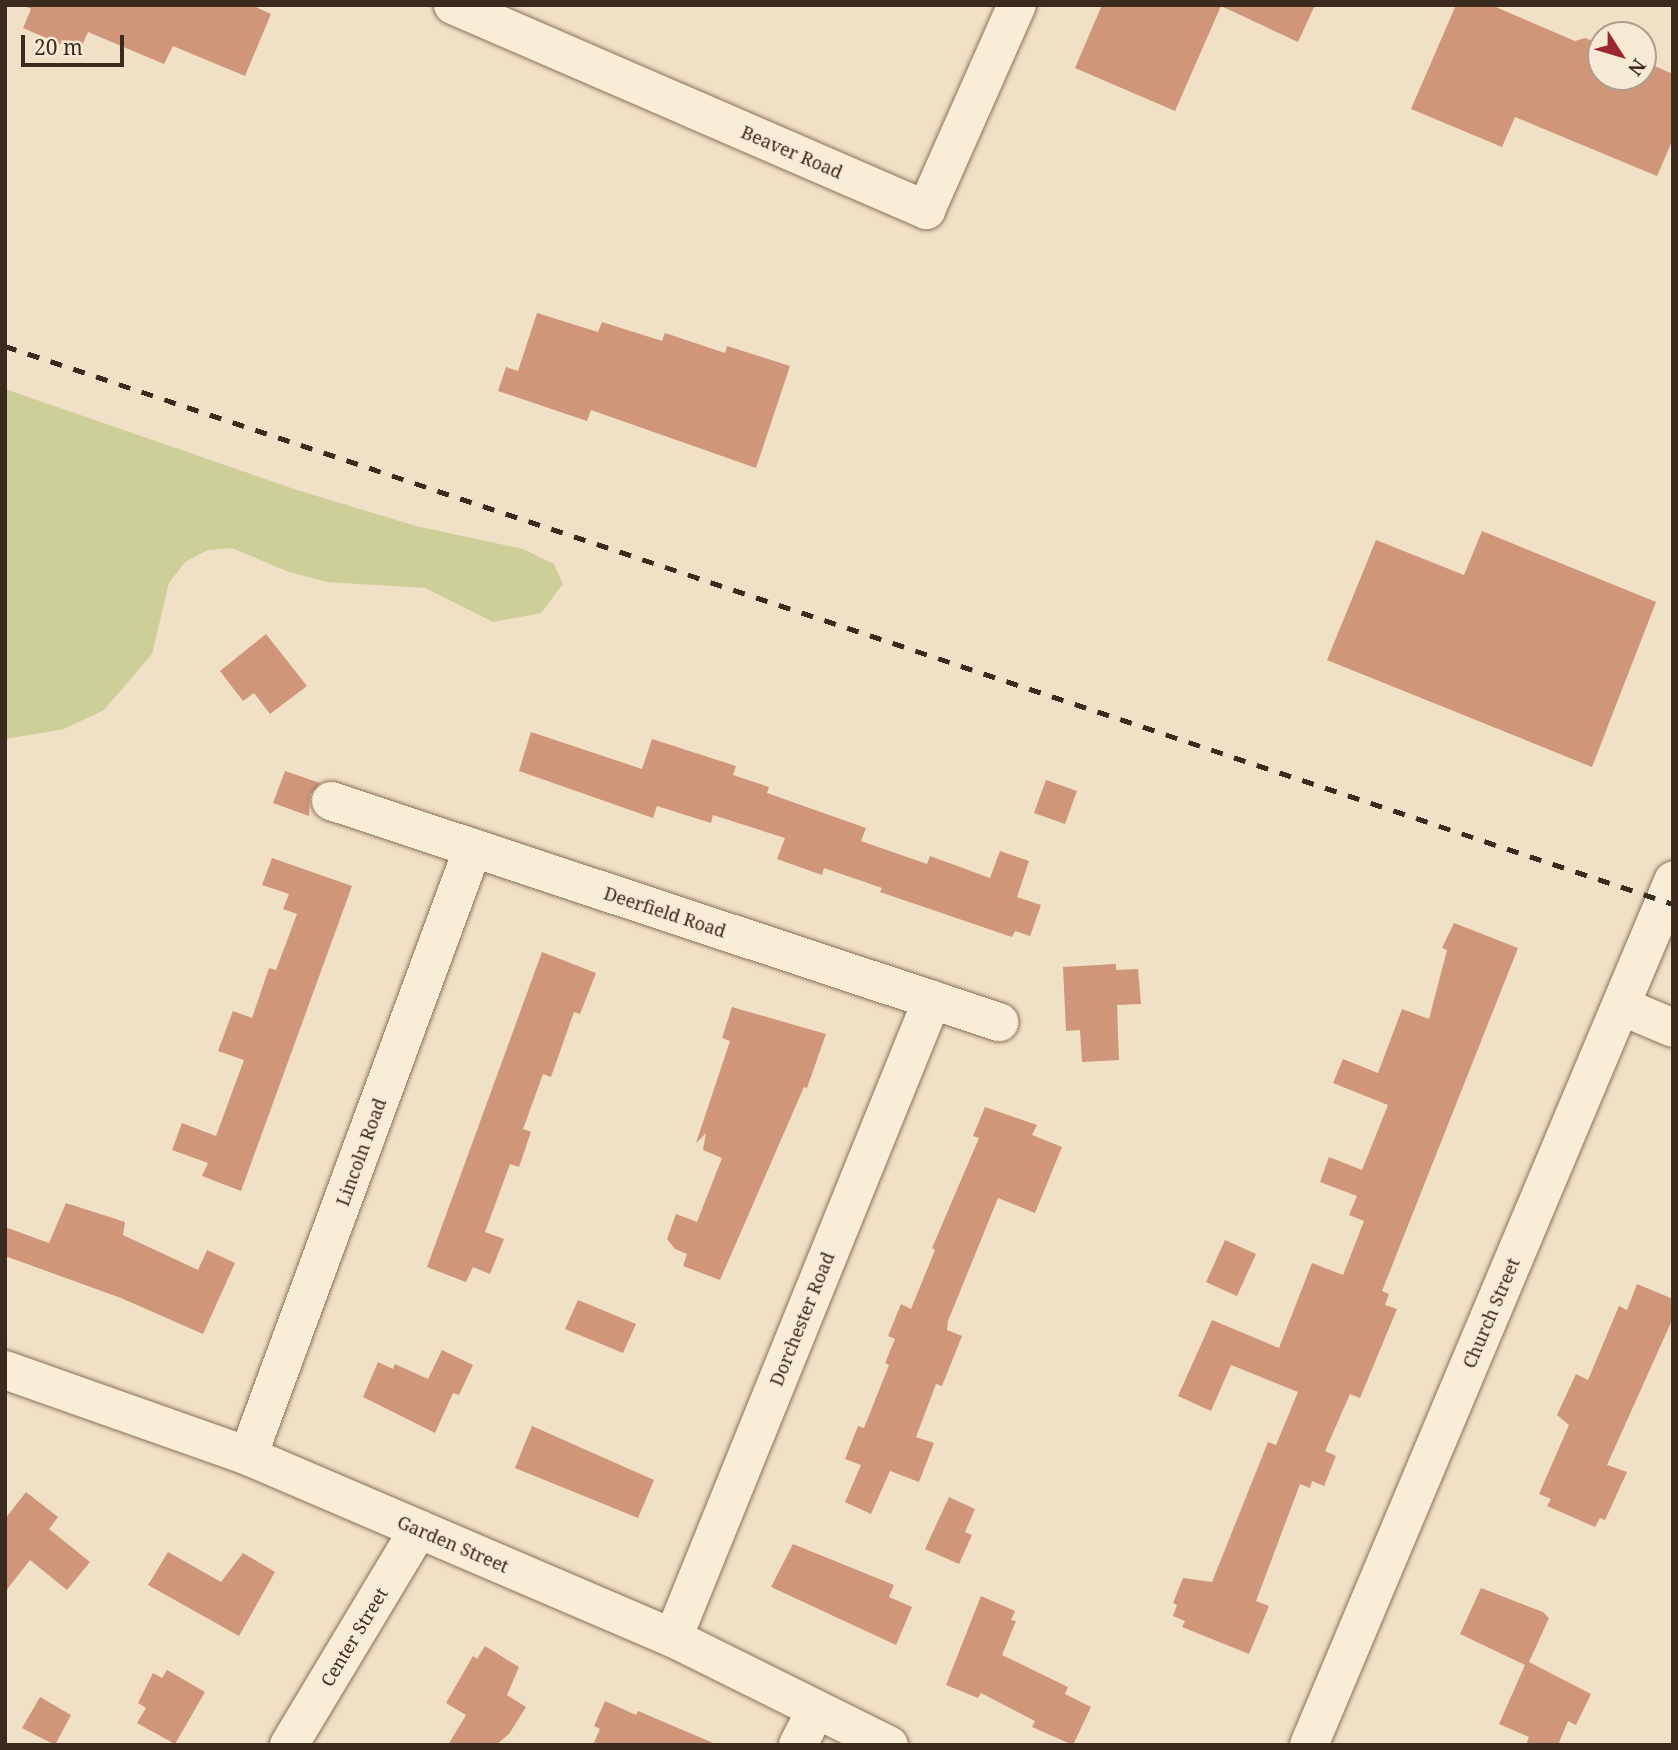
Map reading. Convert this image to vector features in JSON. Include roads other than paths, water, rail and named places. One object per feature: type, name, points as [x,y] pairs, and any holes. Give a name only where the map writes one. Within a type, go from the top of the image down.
[{"type":"street","name":"Beaver Road","points":[[453,5],[926,210],[1017,5]]},
{"type":"street","name":"Deerfield Road","points":[[331,802],[999,1022]]},
{"type":"street","name":"Lincoln Road","points":[[248,1456],[473,848]]},
{"type":"street","name":"Church Street","points":[[1310,1745],[1673,881]]},
{"type":"street","name":"Dorchester Road","points":[[673,1638],[932,1000]]},
{"type":"street","points":[[1621,1006],[1673,1028]]},
{"type":"street","name":"Garden Street","points":[[5,1370],[248,1456],[673,1638],[889,1745]]},
{"type":"street","name":"Center Street","points":[[289,1745],[419,1529]]},
{"type":"street","points":[[798,1745],[816,1710]]},
{"type":"railway","points":[[5,346],[1673,904]]}]
